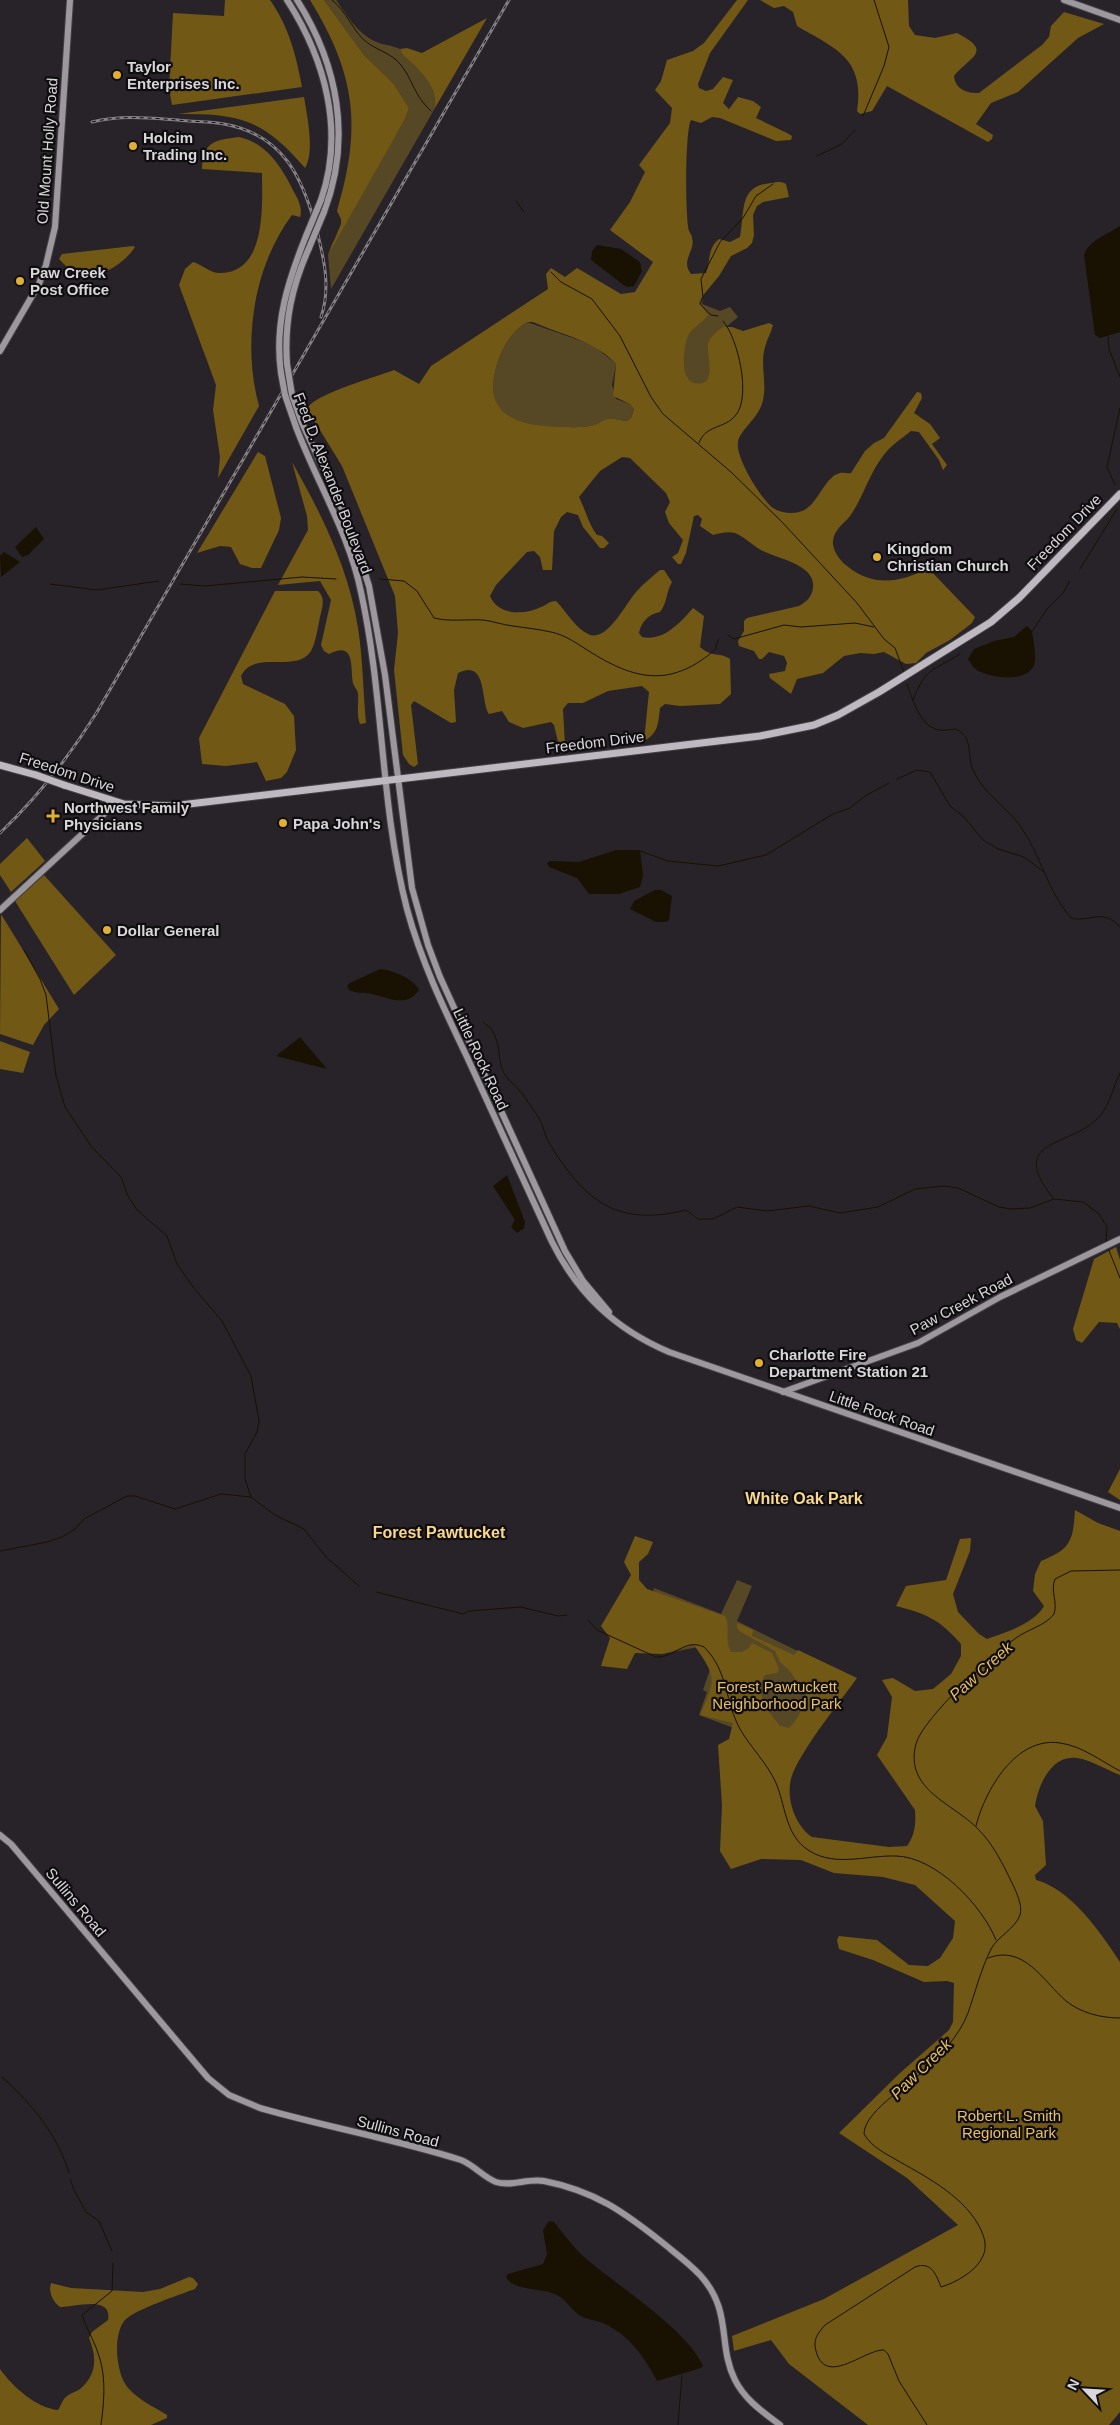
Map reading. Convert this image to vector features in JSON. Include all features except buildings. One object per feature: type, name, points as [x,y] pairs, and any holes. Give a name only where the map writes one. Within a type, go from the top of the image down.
[{"type":"main road","name":"Old Mount Holly Road","points":[[0,351],[39,284],[46,265],[55,227],[70,0]]},
{"type":"main road","name":"Fred D. Alexander Boulevard","points":[[287,0],[311,42],[326,86],[330,110],[331,149],[321,200],[291,273],[283,302],[279,347],[281,373],[285,395],[350,526],[369,586],[385,675],[397,780]]},
{"type":"main road","name":"Fred D. Alexander Boulevard","points":[[297,0],[323,47],[334,81],[338,109],[338,155],[332,186],[324,212],[296,278],[286,331],[287,364],[299,425],[357,574],[370,636],[386,781]]},
{"type":"main road","points":[[1064,0],[1120,20]]},
{"type":"main road","name":"Freedom Drive","points":[[0,765],[110,800],[136,805],[172,806],[798,730],[826,721],[894,684],[991,622],[1019,598],[1120,494]]},
{"type":"main road","name":"Little Rock Road","points":[[397,780],[412,888],[428,945],[440,977],[565,1251],[584,1281],[614,1319]]},
{"type":"main road","name":"Little Rock Road","points":[[386,781],[401,882],[426,967],[560,1258],[588,1298],[644,1340],[669,1352],[1120,1508]]},
{"type":"main road","points":[[0,910],[105,813],[110,800]]},
{"type":"main road","name":"Paw Creek Road","points":[[783,1392],[918,1343],[1000,1297],[1120,1239]]},
{"type":"main road","name":"Sullins Road","points":[[0,1835],[16,1850],[208,2078],[229,2095],[260,2108],[462,2161],[495,2181],[506,2183],[534,2180],[577,2189],[612,2204],[633,2219],[691,2266],[712,2291],[722,2313],[729,2364],[734,2380],[748,2400],[780,2425]]},
{"type":"green space","points":[[225,0],[270,0],[287,31],[302,87],[172,105],[169,89],[173,13],[224,16]]},
{"type":"green space","points":[[310,0],[324,0],[364,55],[394,84],[409,108],[405,119],[328,255],[341,224],[337,211],[350,153],[352,127],[350,102],[337,53]]},
{"type":"green space","points":[[324,0],[336,0],[353,23],[368,38],[400,49],[402,54],[430,84],[435,100],[435,108],[331,289],[328,255],[332,244],[405,119],[409,108],[394,84],[364,55]]},
{"type":"green space","points":[[737,0],[748,0],[710,53],[698,84],[699,88],[706,91],[713,89],[723,77],[733,80],[723,103],[729,109],[738,97],[753,101],[761,107],[756,118],[792,136],[791,140],[776,141],[720,118],[712,117],[701,123],[691,120],[686,174],[688,223],[693,243],[687,264],[691,274],[706,273],[711,251],[719,239],[730,242],[740,237],[745,202],[753,189],[760,185],[782,182],[786,184],[789,197],[763,202],[757,206],[753,215],[754,235],[752,243],[747,248],[731,256],[719,276],[700,299],[699,303],[708,315],[691,331],[687,338],[684,361],[686,375],[694,383],[706,381],[710,369],[708,344],[714,334],[723,327],[732,327],[743,331],[769,323],[773,325],[764,353],[763,400],[758,413],[739,437],[738,449],[750,477],[762,496],[773,508],[789,513],[799,512],[811,505],[834,476],[841,473],[851,473],[865,451],[874,443],[884,438],[917,392],[921,393],[922,398],[914,413],[930,424],[940,438],[932,444],[947,465],[943,470],[939,460],[919,432],[911,431],[889,449],[878,463],[855,509],[835,533],[834,548],[839,558],[847,566],[857,573],[876,580],[907,577],[928,568],[975,617],[972,623],[950,640],[926,653],[916,663],[906,664],[884,652],[844,656],[823,673],[797,679],[791,694],[770,678],[769,674],[785,671],[787,663],[784,656],[769,652],[762,659],[759,659],[754,651],[739,646],[738,641],[744,631],[744,621],[747,618],[799,606],[806,601],[810,597],[813,588],[812,580],[808,573],[794,563],[761,550],[735,533],[727,532],[713,535],[700,526],[702,519],[698,515],[694,516],[686,553],[681,564],[678,564],[672,557],[678,553],[683,540],[669,523],[665,512],[670,502],[666,493],[630,458],[622,457],[600,471],[579,497],[597,535],[602,536],[609,543],[604,548],[600,548],[583,527],[578,515],[567,512],[561,517],[554,531],[552,570],[543,570],[540,557],[534,551],[527,552],[496,585],[490,596],[499,607],[512,612],[535,610],[556,601],[579,628],[588,634],[595,635],[602,633],[609,627],[640,588],[660,570],[664,570],[672,582],[664,605],[660,612],[646,619],[639,633],[642,637],[650,638],[664,634],[677,625],[693,608],[704,616],[700,647],[708,653],[730,659],[731,694],[720,704],[680,706],[665,704],[660,708],[658,723],[653,735],[644,741],[649,692],[642,686],[608,691],[583,703],[568,703],[563,709],[565,745],[563,751],[560,750],[554,725],[551,722],[523,728],[509,722],[502,711],[489,714],[479,676],[474,671],[468,670],[458,673],[454,690],[456,722],[451,723],[414,701],[411,705],[418,764],[414,767],[409,764],[403,755],[394,670],[398,633],[395,596],[342,466],[307,409],[312,403],[333,392],[394,370],[419,384],[431,366],[548,289],[546,274],[551,268],[565,277],[577,268],[621,294],[635,292],[653,262],[610,230],[630,202],[645,172],[639,165],[670,123],[672,108],[655,90],[661,81],[667,60],[693,51],[704,43]],"holes":[[[527,322],[533,322],[598,349],[616,364],[613,396],[630,404],[634,409],[631,418],[627,421],[606,419],[586,427],[547,426],[521,422],[510,417],[502,410],[496,400],[493,388],[499,358],[515,331]]]},
{"type":"green space","points":[[760,0],[908,0],[909,26],[915,35],[935,38],[957,33],[974,45],[977,50],[972,59],[954,76],[955,81],[962,90],[975,93],[979,93],[1042,45],[1049,37],[1051,26],[1064,12],[1104,24],[1078,38],[1018,92],[991,103],[976,124],[993,135],[992,139],[988,142],[887,86],[872,111],[860,114],[857,111],[858,93],[856,79],[852,67],[845,57],[797,26],[793,12],[784,6],[774,8]]},
{"type":"green space","points":[[487,18],[435,108],[435,100],[430,84],[420,71],[402,54],[400,49],[407,48],[422,53]]},
{"type":"green space","points":[[304,97],[310,144],[308,161],[305,168],[277,139],[249,123],[218,115],[178,114]]},
{"type":"green space","points":[[239,137],[258,145],[279,166],[297,198],[301,214],[300,217],[292,215],[279,236],[268,258],[260,282],[254,307],[252,332],[254,382],[259,406],[218,478],[220,457],[213,410],[216,385],[179,285],[185,269],[193,262],[217,273],[236,270],[247,261],[254,249],[259,234],[261,218],[262,173],[202,169],[205,153],[212,144],[223,139]]},
{"type":"green space","points":[[135,247],[125,259],[110,269],[94,275],[86,276],[75,273],[59,259],[62,254]]},
{"type":"green space","points":[[704,291],[702,304],[720,311],[730,307],[738,317],[714,337],[715,375],[702,388],[683,384],[684,306]]},
{"type":"green space","points":[[527,322],[593,345],[616,364],[612,385],[616,399],[630,404],[634,408],[631,418],[627,421],[606,419],[586,427],[546,426],[521,422],[501,410],[495,400],[493,388],[497,365],[502,350],[510,337]]},
{"type":"green space","points":[[258,452],[265,456],[281,518],[279,530],[261,568],[252,568],[240,564],[231,547],[220,546],[197,553]]},
{"type":"green space","points":[[292,462],[323,521],[348,584],[360,640],[366,723],[360,724],[358,693],[353,683],[348,653],[338,651],[329,654],[324,651],[321,645],[331,600],[320,581],[278,585],[308,530],[307,516]]},
{"type":"green space","points":[[275,591],[318,591],[323,603],[314,643],[311,651],[304,658],[296,661],[255,664],[247,668],[241,676],[243,684],[285,704],[294,716],[296,750],[287,772],[281,778],[266,781],[257,762],[226,766],[202,764],[199,738]]},
{"type":"green space","points":[[27,838],[45,861],[11,892],[0,875],[0,864]]},
{"type":"green space","points":[[44,875],[116,955],[74,995],[15,901]]},
{"type":"green space","points":[[1,914],[59,1009],[44,1025],[33,1045],[0,1034]]},
{"type":"green space","points":[[0,1041],[30,1052],[23,1073],[0,1069]]},
{"type":"green space","points":[[1116,1247],[1120,1260],[1120,1329],[1117,1323],[1099,1322],[1082,1343],[1076,1340],[1073,1329],[1094,1259]]},
{"type":"green space","points":[[1120,1469],[1120,1500],[1108,1492]]},
{"type":"green space","name":"Robert L. Smith Regional Park","points":[[1075,1510],[1098,1523],[1120,1531],[1120,1775],[1077,1758],[1068,1758],[1060,1761],[1047,1773],[1039,1790],[1035,1806],[1043,1821],[1046,1865],[1035,1875],[1036,1880],[1049,1885],[1073,1902],[1104,1938],[1120,1962],[1120,2412],[1109,2425],[868,2425],[789,2364],[771,2340],[734,2351],[732,2336],[824,2299],[958,2225],[907,2178],[839,2133],[900,2073],[949,2030],[953,2022],[954,1983],[947,1981],[924,1982],[873,1960],[839,1949],[837,1940],[839,1936],[877,1940],[909,1965],[928,1966],[940,1958],[953,1938],[955,1921],[915,1885],[883,1877],[834,1873],[801,1860],[761,1859],[731,1869],[720,1851],[722,1805],[718,1745],[729,1739],[733,1723],[700,1715],[709,1693],[712,1679],[707,1665],[694,1645],[662,1654],[635,1653],[627,1669],[601,1666],[610,1638],[601,1626],[631,1575],[624,1562],[635,1536],[653,1542],[648,1554],[639,1562],[639,1580],[647,1589],[725,1616],[731,1652],[742,1652],[749,1648],[752,1643],[772,1653],[779,1669],[777,1673],[765,1675],[761,1689],[764,1702],[780,1726],[789,1728],[796,1720],[804,1705],[806,1689],[800,1686],[789,1670],[780,1662],[775,1651],[741,1632],[737,1628],[737,1623],[753,1630],[752,1636],[794,1655],[798,1650],[857,1678],[810,1742],[795,1768],[790,1787],[793,1811],[801,1826],[812,1837],[889,1847],[907,1846],[912,1838],[914,1829],[915,1810],[877,1755],[887,1737],[892,1697],[882,1680],[893,1678],[915,1691],[933,1689],[951,1674],[961,1656],[961,1644],[939,1623],[924,1615],[896,1606],[906,1586],[946,1580],[960,1539],[971,1538],[970,1551],[953,1594],[958,1612],[979,1634],[987,1639],[1011,1630],[1034,1617],[1044,1606],[1033,1591],[1035,1574],[1041,1561],[1059,1552],[1068,1543],[1073,1529]]},
{"type":"green space","name":"Forest Pawtuckett Neighborhood Park","points":[[737,1580],[752,1586],[737,1621],[850,1677],[761,1821],[747,1733],[699,1715],[707,1692],[703,1690],[719,1643],[662,1654],[639,1646],[654,1588],[721,1614]]},
{"type":"green space","points":[[189,2277],[193,2278],[198,2284],[195,2289],[138,2311],[125,2320],[118,2335],[117,2355],[121,2375],[125,2383],[137,2397],[167,2415],[167,2418],[151,2425],[0,2425],[0,2369],[11,2382],[33,2401],[58,2410],[69,2394],[80,2389],[90,2378],[94,2359],[89,2338],[92,2332],[108,2320],[108,2312],[104,2307],[90,2304],[60,2307],[52,2296],[50,2290],[51,2283],[71,2288],[143,2292],[160,2289]]},
{"type":"shaded area","points":[[1120,226],[1120,332],[1100,338],[1095,335],[1084,255],[1094,242]]},
{"type":"shaded area","points":[[597,245],[621,249],[640,262],[642,271],[634,286],[625,286],[591,260],[592,251]]},
{"type":"shaded area","points":[[36,527],[44,539],[28,555],[22,557],[15,547]]},
{"type":"shaded area","points":[[4,552],[20,562],[1,577],[0,556]]},
{"type":"shaded area","points":[[1027,626],[1032,631],[1035,655],[1033,667],[1029,672],[1016,677],[1001,677],[979,671],[968,659],[974,649],[994,641],[1014,637]]},
{"type":"shaded area","points":[[616,850],[640,850],[643,875],[640,887],[619,894],[589,894],[577,878],[549,867],[547,863],[550,861],[579,862]]},
{"type":"shaded area","points":[[655,890],[661,890],[672,896],[669,920],[666,922],[656,922],[630,909],[634,901]]},
{"type":"shaded area","points":[[380,969],[402,975],[419,990],[409,999],[397,1000],[349,990],[347,986],[350,983]]},
{"type":"shaded area","points":[[300,1037],[327,1069],[276,1056]]},
{"type":"shaded area","points":[[507,1175],[525,1222],[524,1228],[517,1233],[511,1227],[515,1220],[493,1186]]},
{"type":"shaded area","points":[[549,2221],[554,2222],[584,2257],[667,2323],[695,2352],[703,2366],[657,2381],[635,2347],[621,2334],[603,2323],[580,2316],[562,2298],[555,2294],[521,2287],[510,2282],[506,2277],[508,2274],[543,2264],[547,2254],[543,2230]]},
{"type":"waterway","points":[[332,0],[363,39],[392,57],[401,65],[417,93],[431,111]]},
{"type":"waterway","points":[[863,116],[884,66],[889,47],[874,0]]},
{"type":"waterway","points":[[817,156],[842,144],[855,130]]},
{"type":"waterway","points":[[718,316],[711,315],[700,304],[703,297],[701,279],[720,242],[743,218],[756,196],[773,184]]},
{"type":"waterway","points":[[516,201],[524,212]]},
{"type":"waterway","points":[[551,272],[561,282],[592,299],[620,336],[651,397],[663,414],[731,472],[782,522],[857,603],[884,639],[895,648],[904,672]]},
{"type":"waterway","points":[[699,443],[702,437],[710,430],[731,420],[740,407],[743,383],[741,368],[734,340],[723,321]]},
{"type":"waterway","points":[[1108,336],[1109,349],[1120,377]]},
{"type":"waterway","points":[[1115,485],[1107,467],[1120,408]]},
{"type":"waterway","points":[[1080,569],[1117,509]]},
{"type":"waterway","points":[[180,584],[205,586],[302,577],[336,579]]},
{"type":"waterway","points":[[380,579],[404,581],[417,591],[434,618],[483,620],[557,633],[609,663],[641,674],[656,676],[685,669],[716,649],[719,639]]},
{"type":"waterway","points":[[50,584],[97,590],[159,581]]},
{"type":"waterway","points":[[1031,633],[1047,609],[1063,593],[1070,581]]},
{"type":"waterway","points":[[728,635],[734,639],[784,625],[801,627],[855,623],[874,627]]},
{"type":"waterway","points":[[913,700],[926,675],[960,654]]},
{"type":"waterway","points":[[907,684],[918,712],[928,724],[940,730],[956,729],[966,738],[972,766],[978,780],[1021,827],[1056,897],[1071,918],[1102,917],[1114,921],[1120,927]]},
{"type":"waterway","points":[[897,779],[917,770],[930,772],[950,806],[963,816],[983,840],[998,849],[1024,857],[1044,872]]},
{"type":"waterway","points":[[640,851],[668,861],[718,866],[766,855],[833,814],[850,808],[865,796],[889,783]]},
{"type":"waterway","points":[[24,950],[40,979],[46,995],[56,1076],[65,1107],[91,1146],[121,1177],[128,1196],[137,1210],[167,1236],[177,1264],[193,1287],[222,1321],[251,1376],[259,1421],[257,1432],[245,1454],[245,1479],[251,1497]]},
{"type":"waterway","points":[[483,1022],[489,1026],[496,1037],[500,1063],[504,1073],[539,1118],[549,1143],[564,1166],[591,1195],[606,1205],[623,1212],[641,1215],[686,1210],[698,1219],[713,1219],[737,1207],[767,1211],[809,1206],[840,1213],[878,1207],[915,1189],[944,1186],[958,1188],[999,1207],[1011,1209],[1030,1208],[1054,1199],[1083,1202],[1099,1214],[1107,1227],[1106,1242]]},
{"type":"waterway","points":[[1054,1199],[1041,1180],[1036,1165],[1039,1155],[1047,1147],[1086,1128],[1098,1118],[1108,1102],[1120,1073]]},
{"type":"waterway","points":[[1108,1248],[1120,1278]]},
{"type":"waterway","points":[[0,1551],[47,1542],[62,1537],[75,1529],[84,1519],[127,1496],[135,1496],[175,1509],[221,1494],[251,1497],[275,1515],[304,1529],[326,1557],[359,1586]]},
{"type":"waterway","name":"Paw Creek","points":[[927,2425],[899,2381],[888,2354],[884,2350],[876,2351],[835,2367],[826,2365],[819,2359],[815,2346],[815,2340],[825,2325],[915,2267],[929,2267],[935,2273],[941,2287],[953,2283],[976,2267],[985,2249],[981,2230],[975,2219],[957,2199],[935,2182],[880,2150],[864,2134],[870,2118],[877,2110],[919,2075],[954,2039],[968,2013],[991,1949],[1018,1920],[1021,1911],[1014,1886],[988,1841],[968,1820],[933,1794],[917,1773],[914,1760],[916,1744],[931,1719],[976,1672],[1005,1646],[1046,1622],[1054,1614],[1053,1588],[1055,1579],[1071,1571],[1120,1570]]},
{"type":"waterway","points":[[376,1592],[463,1614],[469,1611],[521,1607],[558,1616],[567,1615]]},
{"type":"waterway","points":[[588,1620],[597,1630],[656,1657],[668,1655],[685,1646],[697,1645],[704,1647],[718,1666],[731,1708],[740,1729],[764,1762],[776,1783],[789,1825],[798,1841],[814,1854],[825,1858],[849,1859],[896,1856],[911,1858],[927,1865],[942,1874],[969,1898],[980,1912],[996,1940]]},
{"type":"waterway","points":[[976,1826],[980,1812],[995,1782],[1016,1757],[1030,1748],[1044,1743],[1060,1743],[1076,1747],[1120,1771]]},
{"type":"waterway","points":[[988,1958],[1001,1955],[1012,1956],[1022,1960],[1041,1975],[1066,2001],[1078,2009],[1092,2014],[1120,2018]]},
{"type":"waterway","points":[[2,2077],[42,2120],[58,2146],[69,2173]]},
{"type":"waterway","points":[[70,2179],[86,2212],[99,2221],[112,2251]]},
{"type":"waterway","points":[[101,2425],[104,2392],[102,2367],[82,2315],[112,2291],[113,2263]]},
{"type":"waterway","points":[[678,2425],[682,2375]]},
{"type":"railway","points":[[0,833],[52,776],[97,712],[509,0]]},
{"type":"railway","points":[[92,122],[114,118],[156,118],[218,123],[245,130],[262,138],[276,149],[288,162],[297,177],[305,193],[317,231],[324,263],[326,284],[326,295],[321,317]]},
{"type":"place","name":"Taylor Enterprises Inc.","points":[[117,75]]},
{"type":"place","name":"Holcim Trading Inc.","points":[[133,146]]},
{"type":"place","name":"Paw Creek Post Office","points":[[20,281]]},
{"type":"place","name":"Kingdom Christian Church","points":[[877,557]]},
{"type":"place","name":"Northwest Family Physicians","points":[[53,816]]},
{"type":"place","name":"Papa John's","points":[[283,823]]},
{"type":"place","name":"Dollar General","points":[[107,930]]},
{"type":"place","name":"Charlotte Fire Department Station 21","points":[[759,1363]]},
{"type":"district","name":"White Oak Park","points":[[804,1498]]},
{"type":"district","name":"Forest Pawtucket","points":[[439,1532]]}]
